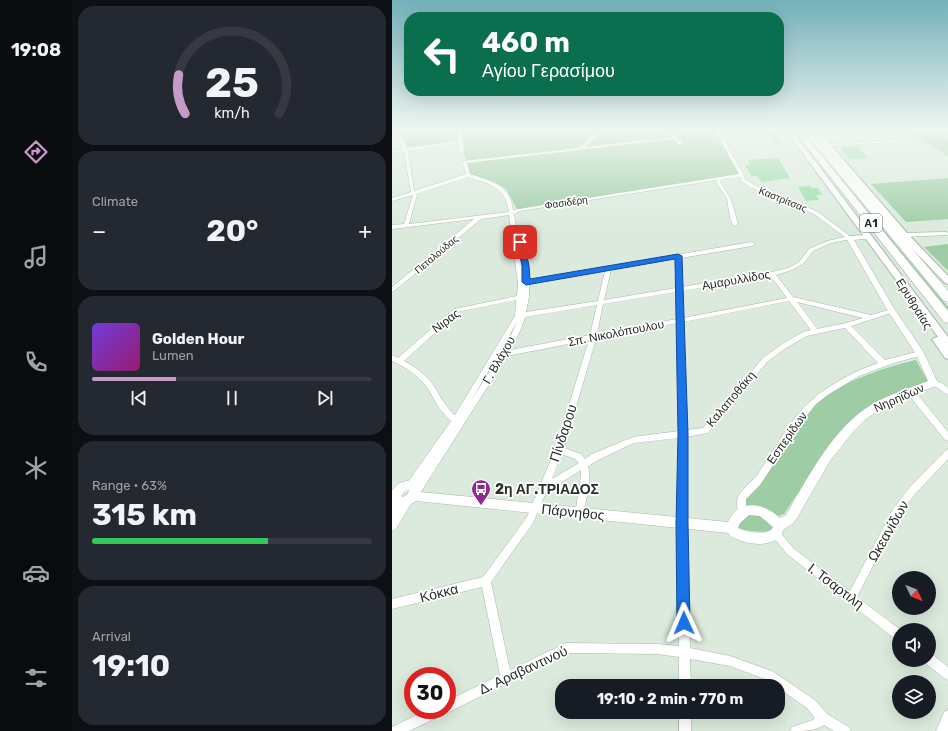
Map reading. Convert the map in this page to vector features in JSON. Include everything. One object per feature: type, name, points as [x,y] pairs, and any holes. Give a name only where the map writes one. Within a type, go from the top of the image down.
[{"type":"highway","name":"Α1","points":[[823,163],[947,318]]},
{"type":"highway","name":"Α1","points":[[835,163],[948,298]]},
{"type":"main road","name":"Ερυθραίας","points":[[814,163],[919,302],[948,352]]},
{"type":"main road","points":[[843,163],[904,235],[948,281]]},
{"type":"street","points":[[406,225],[415,197],[408,163]]},
{"type":"street","points":[[392,200],[468,175],[464,163]]},
{"type":"street","name":"Καστρίτσας","points":[[735,163],[743,180],[749,185],[820,214],[849,238]]},
{"type":"street","name":"Γ. Βλάχου","points":[[405,494],[460,421],[504,354],[520,316],[525,266],[515,219],[507,196],[498,186],[468,175]]},
{"type":"street","name":"Φασιδέρη","points":[[392,227],[479,218],[741,175]]},
{"type":"street","points":[[720,178],[718,182],[728,196],[732,210],[731,218],[735,224]]},
{"type":"street","name":"Πεταλούδας","points":[[392,290],[479,218]]},
{"type":"street","points":[[904,235],[946,234]]},
{"type":"street","points":[[849,238],[870,237]]},
{"type":"street","name":"Αμαρυλλίδος","points":[[520,316],[772,274],[790,269],[801,263],[811,250],[829,242],[849,238]]},
{"type":"street","name":"Νηρηϊδων","points":[[778,530],[790,519],[839,441],[851,427],[874,408],[933,383],[929,370],[920,353],[892,312],[849,238]]},
{"type":"street","points":[[524,282],[752,244]]},
{"type":"street","points":[[678,256],[683,434],[682,523],[685,679]]},
{"type":"street","name":"Πίνδαρου","points":[[486,581],[536,508],[559,450],[593,337],[608,268]]},
{"type":"street","points":[[772,274],[815,331]]},
{"type":"street","name":"Νιρας","points":[[396,360],[456,310],[523,298]]},
{"type":"street","name":"Σπ. Νικολόπουλου","points":[[504,354],[791,299],[869,317]]},
{"type":"street","name":"Καλαποθάκη","points":[[545,485],[553,483],[609,450],[633,440],[666,434],[683,434],[705,430],[766,360],[796,339],[815,331],[846,325],[869,317],[892,312]]},
{"type":"street","name":"Γ. Βλάχου","points":[[460,421],[520,316]]},
{"type":"street","points":[[846,325],[884,364]]},
{"type":"street","name":"Εσπερίδων","points":[[743,512],[740,503],[741,498],[760,479],[806,411],[825,393],[843,381],[884,364],[920,353]]},
{"type":"street","points":[[396,360],[419,374],[437,396],[449,416],[460,421]]},
{"type":"street","points":[[933,383],[939,385],[948,392]]},
{"type":"street","points":[[911,392],[948,438]]},
{"type":"street","points":[[559,450],[578,456],[584,464],[585,475],[579,514]]},
{"type":"street","name":"Ωκεανίδων","points":[[852,597],[896,512],[912,491],[948,453]]},
{"type":"street","points":[[392,512],[405,494]]},
{"type":"street","points":[[392,525],[405,494]]},
{"type":"street","name":"Πάρνηθος","points":[[405,494],[579,514],[732,528]]},
{"type":"street","points":[[749,510],[759,510],[768,514],[778,530],[771,538],[752,538],[738,534],[732,528],[735,519],[743,512],[749,510]]},
{"type":"street","name":"Ι. Τσαρτιλη","points":[[778,530],[790,551],[852,597],[892,629]]},
{"type":"street","points":[[486,581],[506,678]]},
{"type":"street","name":"Κόκκα","points":[[392,604],[486,581]]},
{"type":"street","name":"Δ. Αραβαντινού","points":[[456,703],[566,648],[630,648],[684,652],[730,661],[768,675],[811,704],[823,718],[845,731]]},
{"type":"street","points":[[936,665],[948,674]]},
{"type":"street","points":[[942,731],[948,716]]},
{"type":"street","points":[[796,731],[816,725],[823,718]]},
{"type":"street","points":[[396,731],[421,719]]},
{"type":"street","points":[[685,719],[685,731]]},
{"type":"green space","points":[[466,163],[733,163],[739,174],[517,209],[506,189],[495,182],[469,174]]},
{"type":"green space","points":[[828,163],[948,307],[948,310]]},
{"type":"green space","points":[[948,178],[948,219],[906,222],[871,184]]},
{"type":"green space","points":[[948,244],[948,271],[924,247]]},
{"type":"green space","points":[[916,360],[928,381],[877,402],[802,487],[784,514],[776,517],[762,507],[746,508],[746,499],[765,476],[797,426],[816,404],[837,389],[863,376]]},
{"type":"green space","points":[[748,514],[757,514],[774,526],[771,531],[764,532],[739,530],[737,526]]},
{"type":"building","points":[[749,163],[781,163],[790,178],[762,182],[757,176],[751,176],[745,165],[750,165]]},
{"type":"building","points":[[810,186],[811,188],[818,188],[822,195],[816,195],[819,200],[806,201],[798,187]]},
{"type":"place","name":"2η ΑΓ.ΤΡΙΑΔΟΣ","points":[[481,506]]},
{"type":"route","points":[[520,242],[525,266],[526,282],[678,256],[683,434],[682,523],[684,623]]}]
